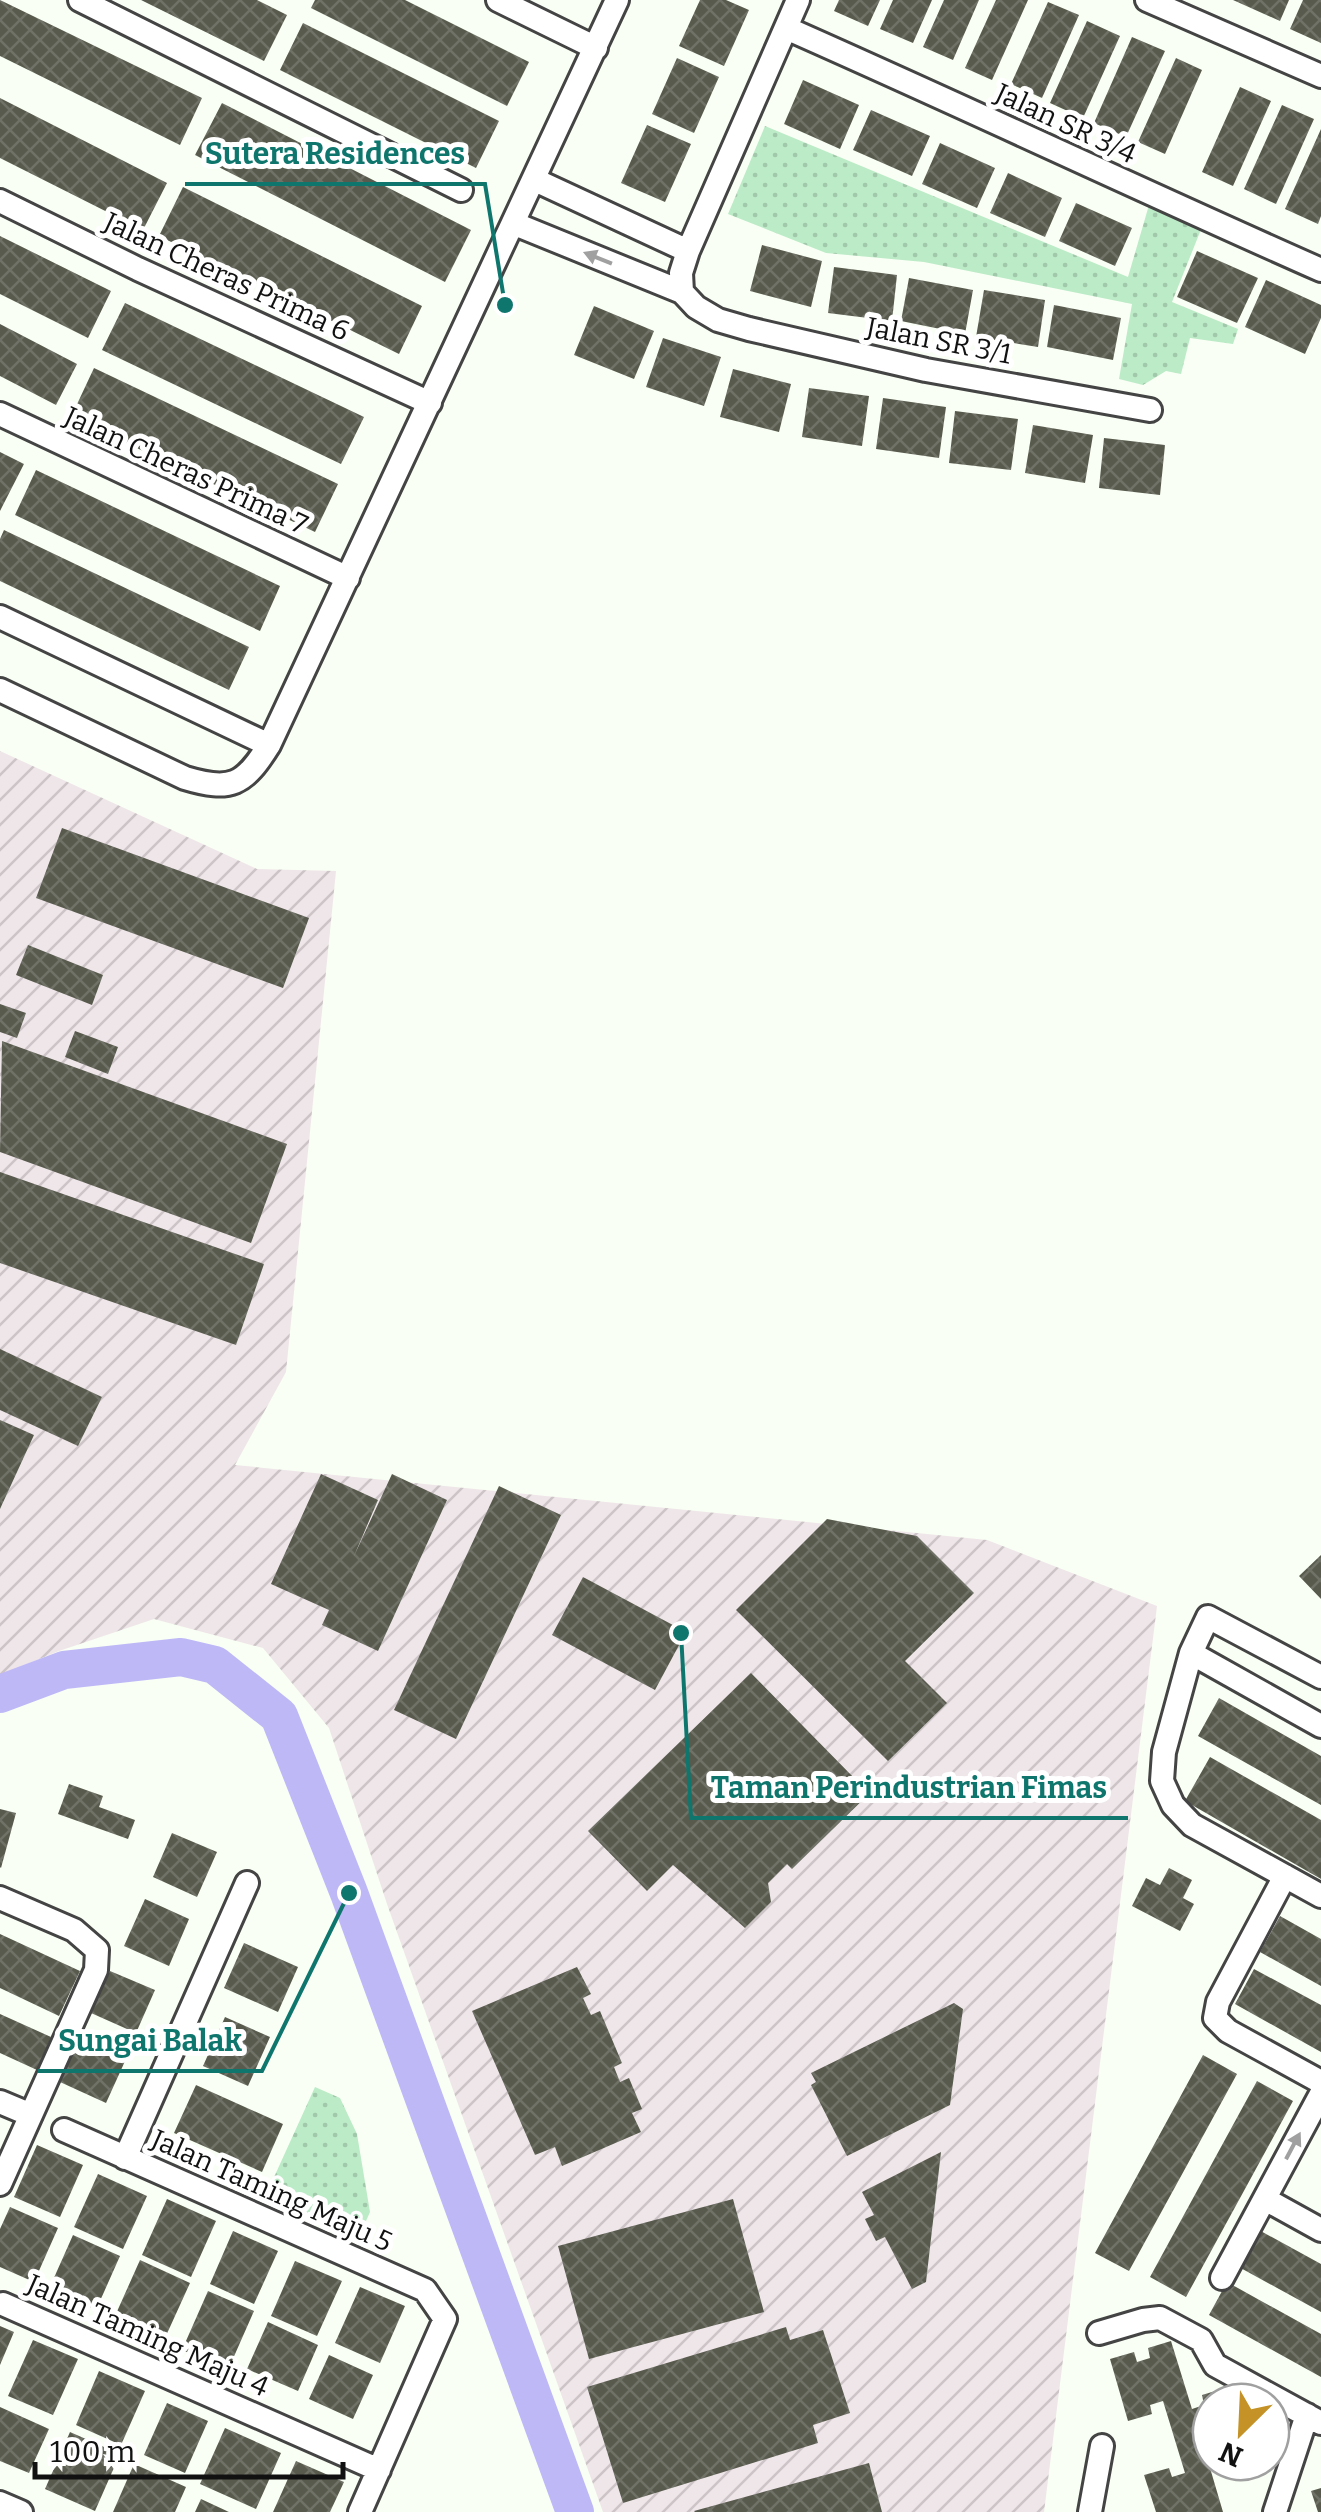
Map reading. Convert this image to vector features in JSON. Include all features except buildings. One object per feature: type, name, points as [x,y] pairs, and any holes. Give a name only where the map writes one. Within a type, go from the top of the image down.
[{"type":"street","points":[[80,0],[461,190]]},
{"type":"street","points":[[498,0],[596,48]]},
{"type":"street","points":[[0,690],[185,778],[212,786],[236,782],[254,770],[348,578],[617,0]]},
{"type":"street","points":[[514,224],[682,292],[681,273],[688,251],[798,0]]},
{"type":"street","points":[[1147,0],[1321,76]]},
{"type":"street","name":"Jalan SR 3/4","points":[[786,28],[1321,270]]},
{"type":"street","points":[[535,180],[688,251]]},
{"type":"street","name":"Jalan Cheras Prima 6","points":[[0,201],[430,403]]},
{"type":"street","name":"Jalan SR 3/1","points":[[682,292],[696,308],[748,329],[926,370],[1150,410]]},
{"type":"street","name":"Jalan Cheras Prima 7","points":[[0,414],[348,578]]},
{"type":"street","points":[[0,617],[269,745]]},
{"type":"street","points":[[1321,1677],[1208,1618],[1191,1653],[1164,1752],[1162,1781],[1173,1805],[1192,1825],[1321,1896]]},
{"type":"street","points":[[1191,1653],[1321,1726]]},
{"type":"street","points":[[1285,1876],[1218,2002],[1215,2018],[1228,2030],[1321,2082]]},
{"type":"street","points":[[125,2158],[247,1883]]},
{"type":"street","points":[[0,1898],[74,1930],[97,1950],[96,1970],[0,2184]]},
{"type":"street","points":[[1222,2278],[1321,2094]]},
{"type":"street","points":[[0,2102],[31,2116]]},
{"type":"street","name":"Jalan Taming Maju 5","points":[[64,2130],[425,2290],[444,2319],[379,2470]]},
{"type":"street","points":[[1265,2199],[1321,2230]]},
{"type":"street","name":"Jalan Taming Maju 4","points":[[3,2304],[379,2470]]},
{"type":"street","points":[[1100,2333],[1160,2318],[1201,2340],[1216,2365],[1314,2419],[1275,2512]]},
{"type":"street","points":[[1090,2512],[1102,2446]]},
{"type":"street","points":[[360,2512],[379,2470]]},
{"type":"street","points":[[0,2503],[21,2512]]},
{"type":"shaded area","points":[[0,751],[257,869],[336,871],[286,1372],[235,1465],[987,1540],[1157,1606],[1044,2512],[603,2512],[387,1904],[329,1728],[263,1648],[154,1619],[0,1675]]},
{"type":"green space","points":[[765,126],[1128,277],[1149,205],[1202,227],[1172,302],[1238,329],[1233,344],[1190,338],[1181,374],[1166,371],[1143,385],[1119,379],[1132,304],[924,262],[826,253],[728,214]]},
{"type":"green space","points":[[315,2087],[340,2098],[357,2134],[370,2212],[358,2239],[265,2197]]},
{"type":"waterway","points":[[0,1694],[64,1670],[181,1657],[215,1665],[279,1716],[349,1893],[575,2512]]},
{"type":"place","name":"Sutera Residences","points":[[505,305]]},
{"type":"place","name":"Taman Perindustrian Fimas","points":[[681,1633]]},
{"type":"place","name":"Sungai Balak","points":[[349,1893]]}]
